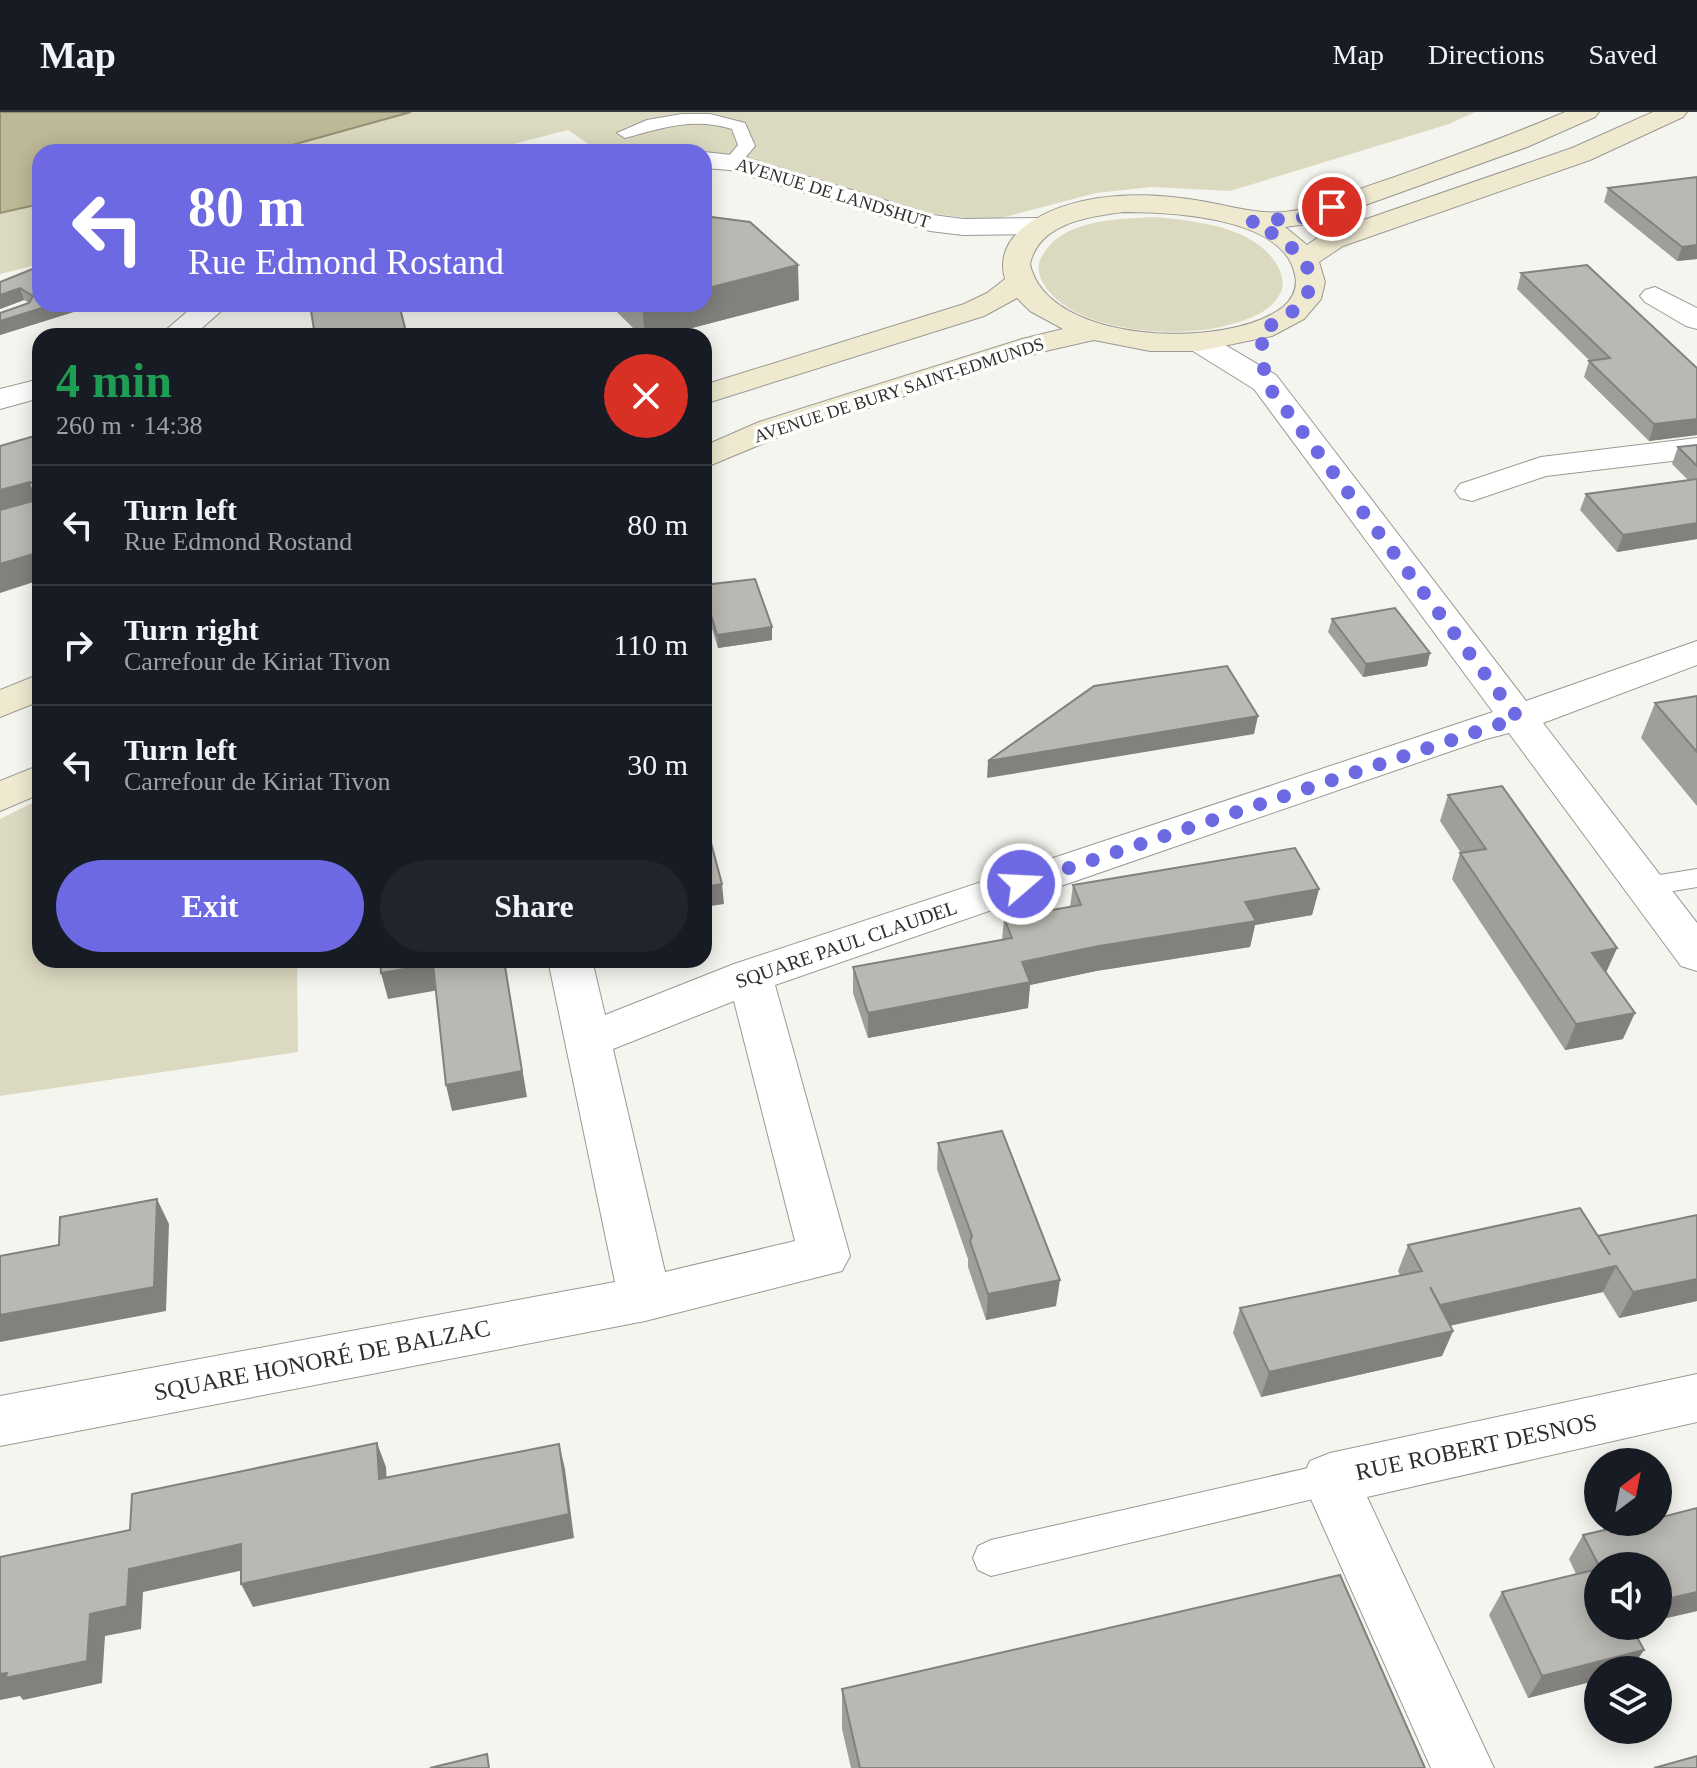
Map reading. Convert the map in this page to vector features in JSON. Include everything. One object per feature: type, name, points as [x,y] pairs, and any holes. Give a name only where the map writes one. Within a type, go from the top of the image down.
[{"type":"main road","points":[[1251,222],[1305,217],[1518,142],[1586,112]]},
{"type":"main road","points":[[1304,260],[1333,240],[1581,154],[1674,112]]},
{"type":"main road","points":[[712,392],[974,310],[997,299],[1017,270],[1019,246],[1042,226],[1092,208],[1123,204],[1189,207],[1251,222],[1283,239],[1304,260],[1310,273],[1311,286],[1306,299],[1289,316],[1261,330],[1199,342],[1164,342],[1096,331],[1061,318],[1035,301],[1017,270]]},
{"type":"main road","name":"AVENUE DE BURY SAINT-EDMUNDS","points":[[712,454],[770,429],[1033,345],[1096,331]]},
{"type":"main road","points":[[0,705],[32,690]]},
{"type":"main road","points":[[0,797],[32,782]]},
{"type":"street","name":"AVENUE DE LANDSHUT","points":[[712,161],[732,162],[930,223],[963,227],[1042,226]]},
{"type":"street","name":"AVENUE DE LANDSHUT","points":[[963,227],[1017,270]]},
{"type":"street","points":[[1655,296],[1697,320]]},
{"type":"street","points":[[184,328],[204,312]]},
{"type":"street","points":[[1261,330],[1265,382]]},
{"type":"street","points":[[1199,342],[1265,382],[1697,955]]},
{"type":"street","points":[[0,399],[32,390]]},
{"type":"street","points":[[1472,491],[1541,467],[1697,448]]},
{"type":"street","name":"SQUARE PAUL CLAUDEL","points":[[587,1041],[750,976],[1472,730],[1518,718],[1697,652]]},
{"type":"street","points":[[572,968],[645,1299]]},
{"type":"street","name":"SQUARE HONORÉ DE BALZAC","points":[[0,1421],[645,1299],[824,1256],[750,976]]},
{"type":"street","name":"RUE ROBERT DESNOS","points":[[1463,1768],[1330,1479],[1697,1398]]},
{"type":"lane","points":[[625,133],[654,121],[686,116],[723,118],[739,126],[747,146],[732,162]]},
{"type":"lane","points":[[1644,886],[1697,878]]},
{"type":"lane","points":[[991,1558],[1330,1479]]},
{"type":"shaded area","points":[[0,112],[411,112],[296,144],[32,144],[32,206],[0,213]]},
{"type":"shaded area","points":[[411,112],[1475,112],[1449,124],[1230,191],[1152,187],[1096,193],[989,221],[922,212],[845,191],[775,166],[712,152],[712,144],[588,144],[568,130],[514,144],[296,144]]},
{"type":"shaded area","points":[[32,202],[32,266],[0,274],[0,213],[23,208]]},
{"type":"shaded area","points":[[1155,217],[1222,228],[1253,241],[1276,263],[1282,277],[1283,285],[1277,299],[1246,320],[1212,329],[1164,332],[1138,330],[1089,318],[1052,295],[1043,282],[1039,263],[1050,245],[1061,235],[1091,224]]},
{"type":"shaded area","points":[[32,803],[32,968],[297,968],[298,1052],[0,1096],[0,819]]},
{"type":"building","points":[[1697,177],[1697,245],[1682,247],[1608,188]]},
{"type":"building","points":[[712,217],[750,222],[798,265],[712,287]]},
{"type":"building","points":[[1587,265],[1697,368],[1697,419],[1654,424],[1589,361],[1610,358],[1521,273]]},
{"type":"building","points":[[32,269],[32,295],[20,288],[0,295],[0,282]]},
{"type":"building","points":[[32,298],[32,311],[0,321],[0,313],[29,303]]},
{"type":"building","points":[[311,312],[401,312],[405,328],[314,328]]},
{"type":"building","points":[[32,437],[32,484],[0,490],[0,446]]},
{"type":"building","points":[[1697,445],[1697,466],[1678,447]]},
{"type":"building","points":[[1697,479],[1697,523],[1623,535],[1586,494]]},
{"type":"building","points":[[32,501],[32,554],[0,564],[0,510]]},
{"type":"building","points":[[755,579],[772,627],[717,635],[712,618],[712,584]]},
{"type":"building","points":[[1395,608],[1430,653],[1366,664],[1332,619]]},
{"type":"building","points":[[1227,666],[1258,716],[988,761],[1094,686]]},
{"type":"building","points":[[1697,696],[1697,752],[1655,703]]},
{"type":"building","points":[[1502,786],[1617,948],[1592,953],[1635,1013],[1576,1024],[1460,853],[1486,849],[1448,795]]},
{"type":"building","points":[[712,847],[722,884],[712,886]]},
{"type":"building","points":[[1295,848],[1319,889],[1245,902],[1256,921],[1099,946],[1022,962],[1030,982],[868,1013],[853,967],[1012,938],[1004,918],[1081,905],[1073,885]]},
{"type":"building","points":[[381,968],[410,968],[381,973]]},
{"type":"building","points":[[433,968],[505,968],[522,1071],[446,1085]]},
{"type":"building","points":[[1002,1131],[1060,1280],[988,1294],[970,1241],[972,1236],[938,1143]]},
{"type":"building","points":[[157,1199],[154,1287],[0,1315],[0,1256],[59,1245],[60,1217]]},
{"type":"building","points":[[1580,1208],[1610,1255],[1598,1236],[1697,1215],[1697,1279],[1633,1292],[1616,1266],[1440,1305],[1430,1287],[1453,1331],[1269,1372],[1240,1308],[1422,1271],[1408,1245]]},
{"type":"building","points":[[377,1443],[379,1479],[559,1444],[569,1514],[241,1584],[241,1544],[129,1569],[127,1606],[90,1614],[87,1661],[5,1678],[7,1673],[0,1674],[0,1557],[130,1530],[132,1494]]},
{"type":"building","points":[[1697,1508],[1697,1592],[1672,1598],[1672,1552],[1592,1552],[1583,1535],[1672,1536],[1672,1514]]},
{"type":"building","points":[[1584,1572],[1584,1640],[1639,1640],[1644,1650],[1620,1656],[1584,1656],[1584,1665],[1542,1676],[1502,1592]]},
{"type":"building","points":[[1340,1575],[1425,1768],[860,1768],[842,1689]]},
{"type":"building","points":[[487,1754],[489,1768],[430,1768]]},
{"type":"building","points":[[1697,1756],[1697,1768],[1654,1768]]},
{"type":"route","points":[[1021,884],[1472,730],[1518,718],[1265,382],[1261,330],[1281,321],[1306,299],[1311,286],[1310,273],[1295,249],[1251,222],[1305,217],[1332,207]]}]
